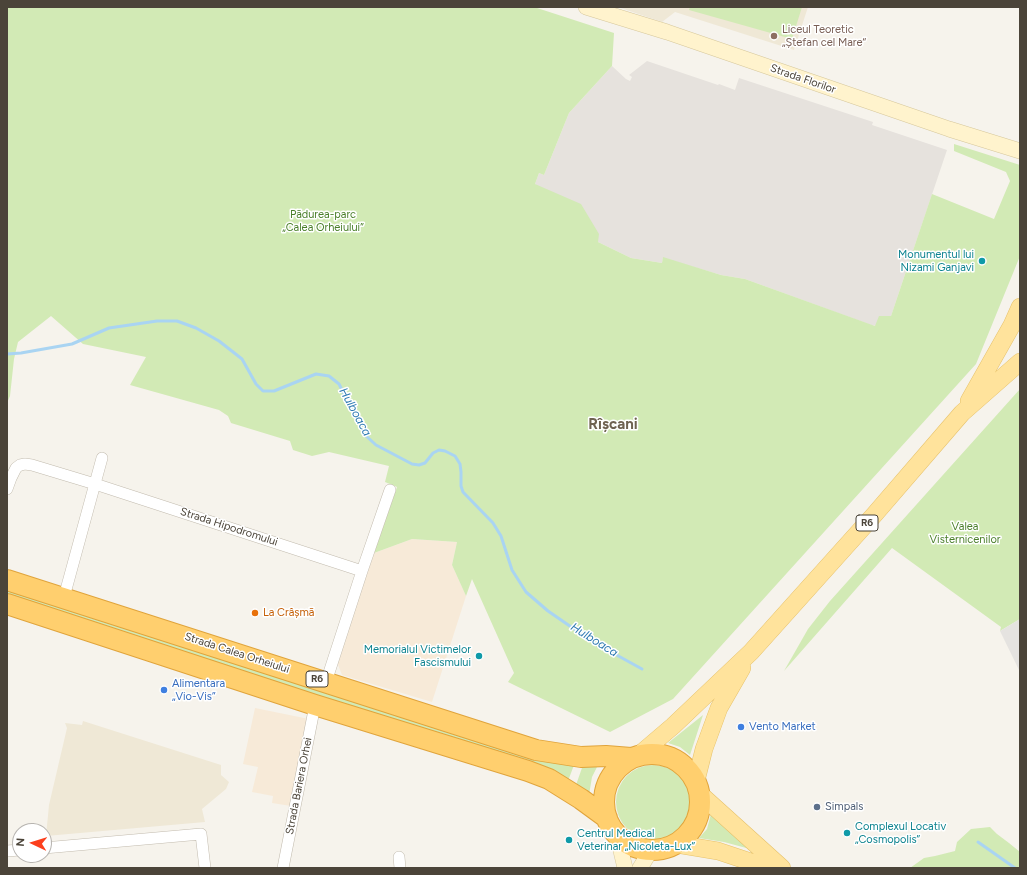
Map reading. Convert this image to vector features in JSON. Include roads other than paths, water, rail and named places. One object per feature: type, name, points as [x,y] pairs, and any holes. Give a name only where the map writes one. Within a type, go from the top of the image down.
[{"type":"highway","name":"Strada Calea Orheiului","points":[[7,580],[64,597],[536,750],[581,757],[635,757]]},
{"type":"highway","name":"R6","points":[[7,606],[315,705],[538,774],[549,779],[581,799],[612,826],[627,842],[638,848],[651,850],[676,844],[687,835],[695,823],[700,809],[698,788],[688,770],[678,761],[659,754],[635,757],[617,769],[608,784],[604,801],[612,826]]},
{"type":"main road","name":"Strada Florilor","points":[[586,7],[667,32],[950,129],[1020,151]]},
{"type":"main road","name":"R6","points":[[962,413],[1012,325],[1020,307]]},
{"type":"main road","name":"R6","points":[[635,757],[673,726],[751,652],[874,515],[962,413],[1020,362]]},
{"type":"main road","name":"R6","points":[[698,788],[704,749],[718,708],[751,652]]},
{"type":"main road","points":[[698,788],[782,868]]},
{"type":"main road","points":[[612,826],[625,868]]},
{"type":"main road","points":[[676,844],[718,851],[769,868]]},
{"type":"main road","points":[[640,868],[651,850]]},
{"type":"street","points":[[64,597],[102,458]]},
{"type":"street","name":"Strada Hipodromului","points":[[7,489],[10,478],[16,468],[25,464],[95,484],[362,570]]},
{"type":"street","points":[[326,682],[362,570],[390,490]]},
{"type":"street","name":"Strada Bariera Orhei","points":[[283,868],[315,705]]},
{"type":"street","points":[[52,847],[201,834],[205,868]]},
{"type":"waterway","name":"Hulboaca","points":[[7,354],[72,344],[109,328],[157,321],[177,321],[196,328],[219,341],[242,359],[256,384],[263,391],[274,391],[316,374],[329,376],[339,384],[365,435],[376,445],[412,464],[419,465],[425,463],[433,453],[439,450],[455,456],[460,464],[461,486],[463,492],[493,523],[501,536],[512,570],[526,592],[548,611],[593,642],[642,669]]},
{"type":"waterway","name":"Hulboaca","points":[[978,842],[1015,868]]},
{"type":"place","name":"Liceul Teoretic „Ștefan cel Mare“","points":[[774,36]]},
{"type":"place","name":"Monumentul lui Nizami Ganjavi","points":[[982,261]]},
{"type":"place","name":"La Crâșmă","points":[[255,613]]},
{"type":"place","name":"Memorialul Victimelor Fascismului","points":[[479,656]]},
{"type":"place","name":"Alimentara „Vio-Vis”","points":[[164,690]]},
{"type":"place","name":"Vento Market","points":[[741,727]]},
{"type":"place","name":"Simpals","points":[[817,807]]},
{"type":"place","name":"Complexul Locativ „Cosmopolis”","points":[[847,833]]},
{"type":"place","name":"Centrul Medical Veterinar „Nicoleta-Lux”","points":[[569,840]]},
{"type":"district","name":"Rîșcani","points":[[613,425]]},
{"type":"park label","name":"Pădurea-parc „Calea Orheiului”","points":[[323,221]]},
{"type":"park label","name":"Valea Visternicenilor","points":[[965,533]]}]
